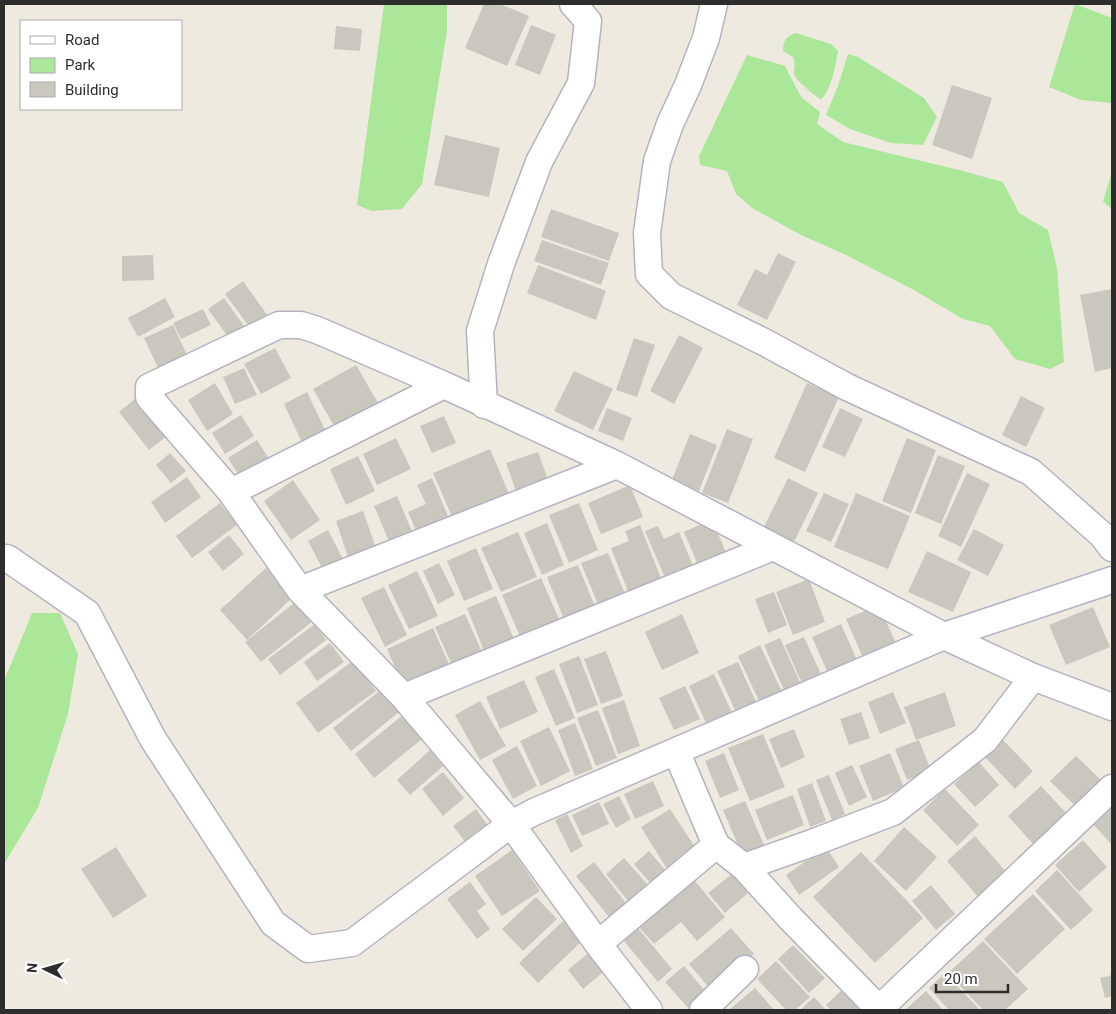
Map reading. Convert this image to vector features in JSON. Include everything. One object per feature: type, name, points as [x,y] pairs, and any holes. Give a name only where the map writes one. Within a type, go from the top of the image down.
[{"type":"street","points":[[484,405],[480,331],[501,264],[539,162],[581,83],[588,22],[573,4]]},
{"type":"street","points":[[714,4],[706,38],[688,85],[670,124],[657,161],[647,233],[649,274],[671,296],[764,342],[847,387],[1031,472],[1102,535],[1112,548]]},
{"type":"street","points":[[649,1010],[598,944],[511,824],[404,697],[300,590],[231,492],[149,397],[149,387],[279,325],[301,325],[317,330],[617,465],[944,636],[1033,678],[1112,707]]},
{"type":"street","points":[[231,492],[444,386]]},
{"type":"street","points":[[300,590],[617,465]]},
{"type":"street","points":[[404,697],[773,547]]},
{"type":"street","points":[[4,559],[7,558],[87,613],[153,738],[273,923],[308,949],[352,943],[511,824],[944,636],[1112,580]]},
{"type":"street","points":[[744,867],[893,812],[985,740],[1033,678]]},
{"type":"street","points":[[676,751],[716,845],[744,867],[791,919],[879,1010],[1112,788]]},
{"type":"street","points":[[598,944],[716,845]]},
{"type":"street","points":[[703,1010],[745,969]]},
{"type":"green space","points":[[384,4],[447,4],[447,31],[422,184],[402,209],[372,211],[357,205]]},
{"type":"green space","points":[[1075,4],[1112,18],[1112,103],[1081,100],[1049,87]]},
{"type":"green space","points":[[796,33],[831,44],[838,51],[830,83],[821,100],[798,80],[794,73],[795,64],[793,57],[783,51],[786,39]]},
{"type":"green space","points":[[848,54],[858,57],[924,98],[937,117],[923,145],[891,143],[850,129],[826,115]]},
{"type":"green space","points":[[747,55],[785,66],[801,97],[820,112],[817,124],[843,142],[1003,182],[1019,213],[1048,230],[1057,268],[1064,362],[1050,369],[1015,359],[990,326],[963,319],[912,289],[844,254],[801,235],[752,208],[736,194],[727,171],[700,165],[699,156]]},
{"type":"green space","points":[[1112,172],[1112,210],[1103,201]]},
{"type":"green space","points":[[32,613],[60,613],[78,654],[68,714],[38,808],[4,864],[4,681]]},
{"type":"building","points":[[484,4],[500,4],[529,16],[507,66],[465,48]]},
{"type":"building","points":[[531,25],[556,35],[540,75],[515,65]]},
{"type":"building","points":[[336,26],[362,29],[360,51],[334,49]]},
{"type":"building","points":[[952,85],[992,98],[972,159],[932,145]]},
{"type":"building","points":[[445,135],[500,148],[489,197],[434,185]]},
{"type":"building","points":[[551,209],[619,233],[609,261],[541,237]]},
{"type":"building","points":[[542,240],[609,263],[601,285],[534,261]]},
{"type":"building","points":[[778,253],[796,262],[767,320],[737,305],[755,269],[767,275]]},
{"type":"building","points":[[153,255],[154,280],[122,281],[122,256]]},
{"type":"building","points":[[538,265],[606,291],[596,320],[527,293]]},
{"type":"building","points":[[243,281],[268,316],[251,329],[225,294]]},
{"type":"building","points":[[1112,289],[1112,368],[1095,372],[1080,295]]},
{"type":"building","points":[[165,298],[175,317],[138,337],[128,318]]},
{"type":"building","points":[[224,298],[247,330],[231,341],[208,309]]},
{"type":"building","points":[[203,309],[211,325],[181,339],[173,323]]},
{"type":"building","points":[[173,325],[189,359],[160,372],[144,338]]},
{"type":"building","points":[[679,335],[703,348],[674,404],[650,391]]},
{"type":"building","points":[[634,338],[655,345],[637,397],[616,390]]},
{"type":"building","points":[[275,348],[291,378],[261,394],[244,364]]},
{"type":"building","points":[[356,365],[381,408],[338,433],[313,389]]},
{"type":"building","points":[[244,368],[257,395],[235,404],[223,377]]},
{"type":"building","points":[[574,371],[613,389],[593,430],[554,411]]},
{"type":"building","points":[[215,383],[233,414],[207,431],[188,400]]},
{"type":"building","points":[[807,383],[839,397],[805,472],[774,458]]},
{"type":"building","points":[[307,392],[328,436],[304,447],[284,404]]},
{"type":"building","points":[[1021,396],[1045,408],[1026,447],[1002,435]]},
{"type":"building","points":[[136,398],[167,436],[149,450],[119,412]]},
{"type":"building","points":[[607,408],[632,418],[623,441],[598,431]]},
{"type":"building","points":[[840,408],[863,419],[845,457],[822,447]]},
{"type":"building","points":[[241,415],[254,436],[225,454],[212,433]]},
{"type":"building","points":[[444,416],[456,443],[432,453],[420,426]]},
{"type":"building","points":[[727,429],[753,439],[728,503],[702,493]]},
{"type":"building","points":[[690,434],[717,445],[699,491],[672,480]]},
{"type":"building","points":[[396,438],[411,469],[377,485],[363,454]]},
{"type":"building","points":[[907,438],[936,450],[911,513],[882,501]]},
{"type":"building","points":[[257,440],[269,459],[240,477],[228,458]]},
{"type":"building","points":[[490,449],[510,496],[454,521],[433,473]]},
{"type":"building","points":[[538,452],[548,480],[516,491],[506,463]]},
{"type":"building","points":[[170,453],[186,471],[171,483],[156,465]]},
{"type":"building","points":[[938,455],[965,466],[941,524],[915,513]]},
{"type":"building","points":[[358,456],[375,491],[346,505],[330,469]]},
{"type":"building","points":[[967,473],[990,484],[961,547],[938,536]]},
{"type":"building","points":[[187,477],[201,497],[165,523],[151,502]]},
{"type":"building","points":[[432,478],[450,521],[418,535],[408,512],[426,504],[417,485]]},
{"type":"building","points":[[788,478],[818,493],[792,546],[762,531]]},
{"type":"building","points":[[293,480],[320,520],[291,540],[264,501]]},
{"type":"building","points":[[630,485],[643,517],[601,534],[588,503]]},
{"type":"building","points":[[824,493],[849,504],[831,542],[806,531]]},
{"type":"building","points":[[856,493],[910,516],[888,569],[834,547]]},
{"type":"building","points":[[397,496],[414,536],[391,546],[374,506]]},
{"type":"building","points":[[220,503],[237,525],[192,558],[176,536]]},
{"type":"building","points":[[579,503],[598,550],[569,563],[549,515]]},
{"type":"building","points":[[363,511],[378,554],[350,563],[336,521]]},
{"type":"building","points":[[712,519],[729,560],[701,572],[684,532]]},
{"type":"building","points":[[547,523],[564,565],[542,575],[524,533]]},
{"type":"building","points":[[640,525],[664,586],[631,599],[611,548],[629,541],[625,531]]},
{"type":"building","points":[[658,526],[664,539],[679,532],[696,573],[668,585],[645,531]]},
{"type":"building","points":[[974,529],[1004,545],[988,576],[957,560]]},
{"type":"building","points":[[328,530],[343,559],[323,570],[308,541]]},
{"type":"building","points":[[518,532],[537,577],[501,592],[481,548]]},
{"type":"building","points":[[229,535],[244,554],[223,571],[208,552]]},
{"type":"building","points":[[476,548],[493,589],[464,601],[447,561]]},
{"type":"building","points":[[927,551],[971,572],[953,612],[908,592]]},
{"type":"building","points":[[608,553],[628,601],[601,612],[581,563]]},
{"type":"building","points":[[439,563],[455,595],[438,604],[423,571]]},
{"type":"building","points":[[578,565],[598,614],[567,627],[547,577]]},
{"type":"building","points":[[267,567],[294,596],[247,640],[220,610]]},
{"type":"building","points":[[417,571],[438,616],[409,629],[388,585]]},
{"type":"building","points":[[541,578],[562,626],[523,643],[502,595]]},
{"type":"building","points":[[809,579],[825,622],[793,635],[776,592]]},
{"type":"building","points":[[384,587],[407,635],[385,647],[361,598]]},
{"type":"building","points":[[774,592],[787,625],[768,633],[755,599]]},
{"type":"building","points":[[496,596],[516,644],[486,656],[467,608]]},
{"type":"building","points":[[298,600],[313,621],[261,662],[245,642]]},
{"type":"building","points":[[879,605],[897,646],[864,660],[846,619]]},
{"type":"building","points":[[1093,607],[1110,647],[1066,665],[1049,625]]},
{"type":"building","points":[[465,614],[485,659],[455,672],[435,627]]},
{"type":"building","points":[[682,614],[699,653],[662,670],[645,632]]},
{"type":"building","points":[[315,624],[326,640],[280,675],[268,659]]},
{"type":"building","points":[[841,624],[859,665],[830,678],[812,637]]},
{"type":"building","points":[[433,628],[452,671],[406,692],[387,649]]},
{"type":"building","points":[[804,637],[824,681],[805,690],[785,645]]},
{"type":"building","points":[[780,638],[803,689],[787,697],[764,645]]},
{"type":"building","points":[[330,643],[344,662],[317,681],[304,662]]},
{"type":"building","points":[[760,645],[782,692],[760,703],[738,656]]},
{"type":"building","points":[[606,651],[623,696],[601,704],[584,659]]},
{"type":"building","points":[[579,656],[598,705],[577,713],[559,664]]},
{"type":"building","points":[[354,660],[376,691],[318,733],[296,703]]},
{"type":"building","points":[[738,662],[756,702],[736,712],[717,671]]},
{"type":"building","points":[[554,669],[575,718],[556,726],[535,677]]},
{"type":"building","points":[[714,674],[733,715],[708,727],[689,686]]},
{"type":"building","points":[[524,680],[538,712],[500,729],[486,697]]},
{"type":"building","points":[[685,686],[700,719],[674,730],[659,698]]},
{"type":"building","points":[[382,689],[399,712],[351,751],[333,728]]},
{"type":"building","points":[[893,692],[906,723],[880,734],[868,702]]},
{"type":"building","points":[[945,692],[956,726],[916,740],[904,707]]},
{"type":"building","points":[[624,700],[640,746],[618,754],[602,708]]},
{"type":"building","points":[[480,701],[506,746],[480,760],[455,715]]},
{"type":"building","points":[[598,710],[617,758],[596,766],[577,718]]},
{"type":"building","points":[[861,712],[870,738],[849,745],[840,719]]},
{"type":"building","points":[[403,715],[422,739],[374,778],[355,754]]},
{"type":"building","points":[[575,723],[593,769],[575,776],[558,730]]},
{"type":"building","points":[[549,727],[570,771],[541,786],[520,741]]},
{"type":"building","points":[[794,729],[805,757],[781,768],[769,739]]},
{"type":"building","points":[[763,734],[785,787],[750,801],[728,748]]},
{"type":"building","points":[[919,740],[931,771],[907,780],[895,749]]},
{"type":"building","points":[[1003,740],[1033,771],[1015,789],[985,757]]},
{"type":"building","points":[[517,746],[537,786],[513,799],[492,760]]},
{"type":"building","points":[[430,750],[443,766],[410,795],[397,780]]},
{"type":"building","points":[[724,753],[739,790],[720,798],[705,761]]},
{"type":"building","points":[[890,753],[904,788],[873,801],[859,766]]},
{"type":"building","points":[[1076,756],[1103,782],[1077,808],[1050,781]]},
{"type":"building","points":[[979,762],[999,785],[975,807],[954,784]]},
{"type":"building","points":[[852,765],[867,797],[849,806],[835,773]]},
{"type":"building","points":[[443,772],[464,798],[443,816],[422,789]]},
{"type":"building","points":[[829,775],[845,814],[832,820],[816,780]]},
{"type":"building","points":[[653,781],[664,806],[635,819],[624,794]]},
{"type":"building","points":[[812,783],[826,821],[810,827],[797,789]]},
{"type":"building","points":[[1041,786],[1068,815],[1034,845],[1008,816]]},
{"type":"building","points":[[945,789],[979,825],[957,846],[923,810]]},
{"type":"building","points":[[793,795],[804,825],[767,840],[755,810]]},
{"type":"building","points":[[619,796],[631,819],[616,828],[603,804]]},
{"type":"building","points":[[745,801],[765,847],[743,857],[723,810]]},
{"type":"building","points":[[599,802],[609,824],[582,836],[572,815]]},
{"type":"building","points":[[1112,808],[1112,845],[1094,825]]},
{"type":"building","points":[[476,809],[488,826],[466,843],[453,826]]},
{"type":"building","points":[[670,809],[697,850],[667,869],[641,827]]},
{"type":"building","points":[[567,814],[583,846],[571,853],[555,820]]},
{"type":"building","points":[[904,827],[937,857],[906,891],[874,861]]},
{"type":"building","points":[[975,836],[1008,874],[980,899],[947,861]]},
{"type":"building","points":[[1083,840],[1107,867],[1079,892],[1055,865]]},
{"type":"building","points":[[116,847],[147,896],[113,918],[81,869]]},
{"type":"building","points":[[826,847],[839,867],[799,895],[786,875]]},
{"type":"building","points":[[512,850],[540,891],[502,916],[475,876]]},
{"type":"building","points":[[649,851],[667,872],[652,885],[634,864]]},
{"type":"building","points":[[861,852],[923,918],[875,963],[813,897]]},
{"type":"building","points":[[624,858],[648,885],[629,902],[606,874]]},
{"type":"building","points":[[594,862],[626,903],[609,917],[576,876]]},
{"type":"building","points":[[1057,870],[1093,910],[1071,930],[1035,891]]},
{"type":"building","points":[[732,874],[748,893],[725,913],[708,893]]},
{"type":"building","points":[[694,880],[725,917],[697,941],[681,922],[654,944],[639,927]]},
{"type":"building","points":[[470,882],[486,904],[477,911],[490,929],[477,939],[447,899]]},
{"type":"building","points":[[931,885],[955,914],[936,930],[912,901]]},
{"type":"building","points":[[1033,894],[1065,929],[1017,974],[984,939]]},
{"type":"building","points":[[536,897],[557,919],[523,951],[502,929]]},
{"type":"building","points":[[563,921],[582,941],[538,983],[519,963]]},
{"type":"building","points":[[638,928],[672,969],[658,982],[624,941]]},
{"type":"building","points":[[731,928],[754,954],[712,991],[689,964]]},
{"type":"building","points":[[983,941],[1028,989],[1005,1010],[983,1010],[948,973]]},
{"type":"building","points":[[793,945],[825,978],[809,993],[778,959]]},
{"type":"building","points":[[593,949],[608,968],[583,989],[568,970]]},
{"type":"building","points":[[776,961],[810,997],[795,1010],[786,1010],[757,979]]},
{"type":"building","points":[[684,966],[711,998],[698,1010],[690,1010],[665,982]]},
{"type":"building","points":[[945,973],[980,1010],[949,1010],[929,988]]},
{"type":"building","points":[[1112,975],[1112,996],[1105,998],[1100,978]]},
{"type":"building","points":[[755,988],[774,1010],[729,1010]]},
{"type":"building","points":[[843,989],[863,1010],[831,1010],[826,1005]]},
{"type":"building","points":[[926,991],[943,1010],[905,1010]]},
{"type":"building","points":[[814,997],[826,1010],[800,1010]]}]
